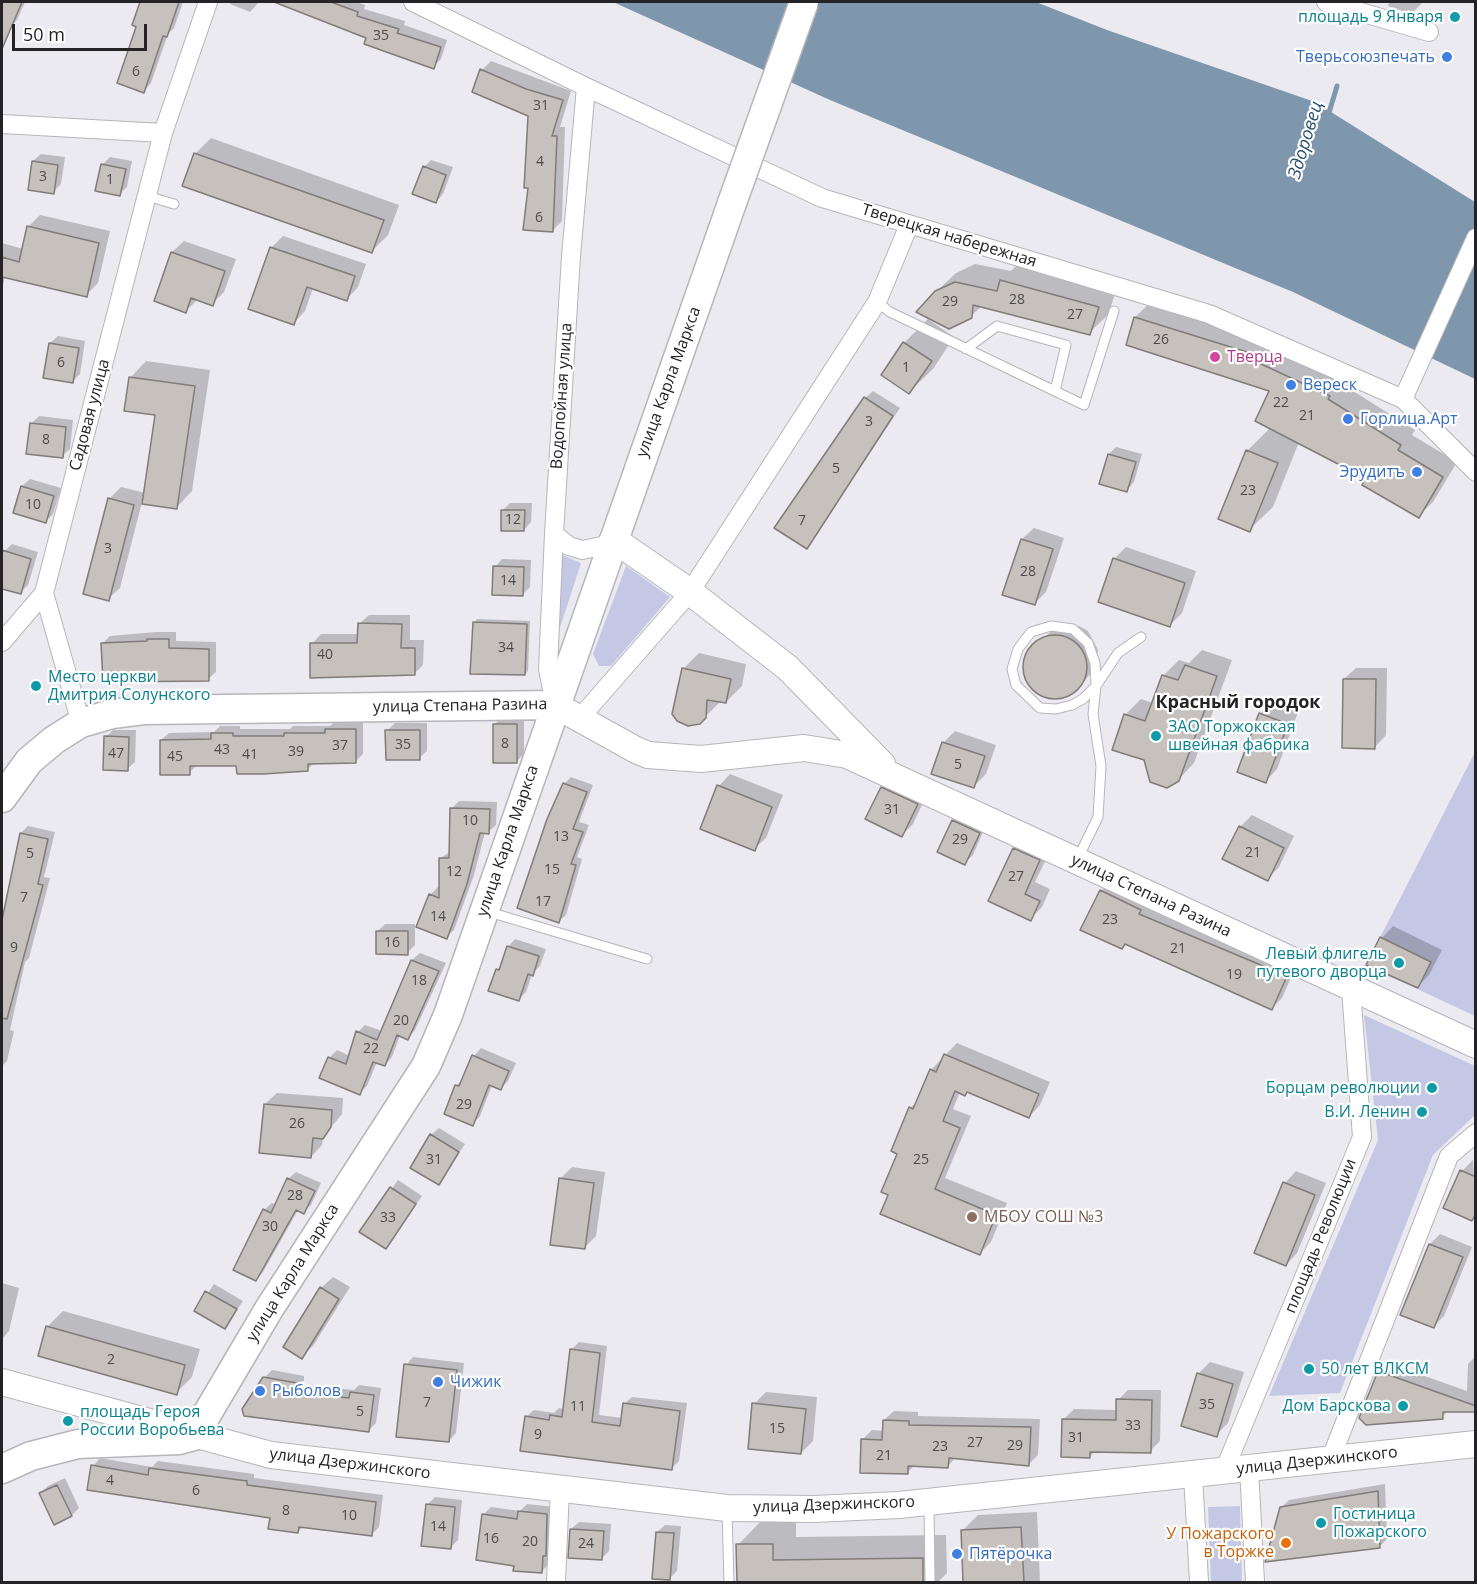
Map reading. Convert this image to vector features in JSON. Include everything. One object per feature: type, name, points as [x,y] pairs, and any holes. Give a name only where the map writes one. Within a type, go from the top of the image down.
[{"type":"main road","name":"улица Карла Маркса","points":[[194,1436],[268,1310],[426,1066],[441,1035],[613,539],[804,2]]},
{"type":"main road","name":"улица Степана Разина","points":[[613,539],[690,592],[788,669],[893,775]]},
{"type":"main road","name":"улица Степана Разина","points":[[81,723],[112,714],[144,710],[555,705],[648,755],[701,759],[804,748],[847,754],[1476,1046]]},
{"type":"main road","points":[[2,798],[35,756],[54,740],[81,723]]},
{"type":"main road","name":"улица Дзержинского","points":[[2,1382],[194,1436],[271,1455],[727,1508],[833,1509],[929,1502],[1476,1444]]},
{"type":"main road","points":[[2,1469],[31,1456],[78,1444],[179,1440],[194,1436]]},
{"type":"street","name":"Садовая улица","points":[[44,593],[163,133],[207,2]]},
{"type":"street","name":"Тверецкая набережная","points":[[413,2],[586,87],[822,198],[1209,314],[1406,392],[1476,472]]},
{"type":"street","points":[[1326,2],[1429,32]]},
{"type":"street","name":"Водопойная улица","points":[[555,705],[548,669],[554,534],[572,256],[586,87]]},
{"type":"street","points":[[2,124],[163,133]]},
{"type":"street","points":[[579,719],[690,592],[877,302],[909,225]]},
{"type":"street","points":[[1406,392],[1476,238]]},
{"type":"street","points":[[554,534],[569,546],[582,550],[602,546],[613,539]]},
{"type":"street","points":[[2,642],[44,593]]},
{"type":"street","points":[[44,593],[81,723]]},
{"type":"street","name":"площадь Революции","points":[[1237,1470],[1362,1137],[1351,989]]},
{"type":"street","points":[[1331,1458],[1449,1156],[1476,1133]]},
{"type":"street","points":[[1237,1470],[1255,1582]]},
{"type":"street","points":[[1193,1475],[1199,1582]]},
{"type":"street","points":[[556,1582],[560,1489]]},
{"type":"lane","points":[[147,196],[174,204]]},
{"type":"lane","points":[[877,302],[890,312],[1084,405],[1114,311]]},
{"type":"lane","points":[[966,348],[997,326],[1066,345],[1055,391]]},
{"type":"lane","points":[[1077,861],[1098,817],[1101,766],[1093,714],[1096,686],[1095,663],[1088,644],[1073,628],[1051,626],[1031,632],[1018,649],[1012,669],[1016,685],[1040,708],[1056,709],[1072,705],[1083,699],[1096,686],[1118,653],[1141,637]]},
{"type":"lane","points":[[484,910],[647,959]]},
{"type":"lane","points":[[929,1502],[930,1582]]},
{"type":"lane","points":[[727,1508],[729,1582]]},
{"type":"shaded area","points":[[562,555],[581,563],[556,640]]},
{"type":"shaded area","points":[[626,566],[670,597],[611,666],[599,666],[593,654]]},
{"type":"shaded area","points":[[1475,752],[1475,1016],[1366,965]]},
{"type":"shaded area","points":[[1364,1015],[1475,1066],[1475,1115],[1433,1155],[1340,1393],[1269,1396],[1378,1140]]},
{"type":"shaded area","points":[[1240,1506],[1242,1582],[1211,1582],[1208,1507]]},
{"type":"water","points":[[613,2],[1036,2],[1107,30],[1315,102],[1475,202],[1475,379],[1293,292],[830,100]]},
{"type":"building","points":[[2,2],[22,2],[2,49]]},
{"type":"building","points":[[140,2],[179,2],[167,37],[163,36],[144,93],[117,83],[136,27],[132,25]]},
{"type":"building","points":[[274,2],[331,2],[358,12],[357,16],[399,29],[397,33],[441,47],[434,69],[364,44],[366,38]]},
{"type":"building","points":[[480,69],[526,89],[563,100],[552,136],[557,136],[553,232],[523,230],[528,188],[524,188],[528,116],[472,92]]},
{"type":"building","points":[[194,153],[384,220],[372,253],[182,186]]},
{"type":"building","points":[[32,161],[58,165],[54,194],[28,190]]},
{"type":"building","points":[[101,164],[126,169],[120,196],[95,191]]},
{"type":"building","points":[[423,166],[446,175],[436,203],[412,194]]},
{"type":"building","points":[[27,226],[99,243],[87,297],[2,277],[2,257],[19,262]]},
{"type":"building","points":[[270,247],[355,276],[347,301],[307,287],[294,325],[248,309]]},
{"type":"building","points":[[171,252],[225,271],[213,306],[191,298],[186,313],[154,301]]},
{"type":"building","points":[[1000,280],[1099,307],[1090,335],[973,305],[972,318],[949,329],[916,312],[935,291],[955,282],[997,291]]},
{"type":"building","points":[[1134,317],[1263,357],[1261,364],[1330,396],[1328,399],[1401,445],[1398,450],[1443,477],[1419,518],[1362,485],[1365,478],[1255,421],[1269,391],[1126,345]]},
{"type":"building","points":[[903,342],[932,361],[909,394],[881,375]]},
{"type":"building","points":[[49,343],[79,348],[73,383],[43,378]]},
{"type":"building","points":[[129,377],[195,386],[177,509],[142,504],[155,415],[124,411]]},
{"type":"building","points":[[864,397],[893,416],[807,549],[774,528]]},
{"type":"building","points":[[30,423],[66,427],[63,458],[26,454]]},
{"type":"building","points":[[1246,450],[1278,463],[1250,532],[1218,519]]},
{"type":"building","points":[[1108,454],[1136,462],[1127,492],[1099,484]]},
{"type":"building","points":[[21,486],[54,496],[46,523],[13,513]]},
{"type":"building","points":[[108,498],[134,505],[109,601],[83,594]]},
{"type":"building","points":[[501,510],[525,510],[524,531],[501,531]]},
{"type":"building","points":[[1021,539],[1053,549],[1035,605],[1002,595]]},
{"type":"building","points":[[2,550],[31,559],[21,594],[2,589]]},
{"type":"building","points":[[1113,558],[1185,583],[1170,627],[1098,602]]},
{"type":"building","points":[[493,566],[524,567],[523,596],[492,595]]},
{"type":"building","points":[[473,622],[527,624],[525,675],[470,674]]},
{"type":"building","points":[[358,623],[402,624],[401,648],[415,648],[415,675],[310,678],[310,643],[357,643]]},
{"type":"building","points":[[1055,635],[1067,637],[1078,644],[1085,655],[1087,667],[1085,679],[1078,690],[1067,697],[1055,699],[1043,697],[1032,690],[1025,679],[1023,667],[1025,655],[1032,644],[1043,637]]},
{"type":"building","points":[[147,639],[169,639],[169,648],[209,649],[209,681],[103,682],[101,643],[147,641]]},
{"type":"building","name":"ЗАО Торжокская швейная фабрика","points":[[1185,665],[1217,676],[1179,781],[1167,788],[1150,782],[1144,760],[1112,750],[1124,714],[1145,721],[1162,675],[1178,680]]},
{"type":"building","points":[[682,668],[731,679],[726,703],[707,700],[706,718],[700,724],[688,726],[677,721],[672,714]]},
{"type":"building","points":[[1343,679],[1376,679],[1375,749],[1342,748]]},
{"type":"building","points":[[1259,713],[1288,724],[1266,783],[1237,772]]},
{"type":"building","points":[[493,724],[517,724],[517,763],[493,763]]},
{"type":"building","points":[[325,729],[356,729],[356,763],[308,764],[308,771],[263,774],[237,774],[236,766],[190,766],[190,775],[160,775],[160,740],[211,739],[211,733],[233,733],[233,736],[284,736],[284,733],[325,733]]},
{"type":"building","points":[[385,730],[420,730],[420,760],[386,760]]},
{"type":"building","points":[[104,736],[129,737],[128,771],[103,770]]},
{"type":"building","points":[[942,742],[985,756],[974,788],[931,774]]},
{"type":"building","points":[[563,783],[587,792],[573,829],[583,832],[571,864],[576,865],[559,923],[517,908],[547,819]]},
{"type":"building","points":[[717,785],[772,807],[755,851],[700,829]]},
{"type":"building","points":[[881,787],[918,804],[902,837],[865,819]]},
{"type":"building","points":[[450,808],[490,809],[489,834],[480,833],[467,884],[447,939],[416,927],[429,894],[439,898],[439,858],[449,858]]},
{"type":"building","points":[[952,820],[980,833],[965,865],[937,852]]},
{"type":"building","points":[[1239,826],[1284,848],[1268,881],[1222,859]]},
{"type":"building","points":[[20,833],[48,839],[38,884],[43,885],[7,1019],[2,1018],[2,920]]},
{"type":"building","points":[[1013,848],[1040,860],[1025,894],[1040,901],[1031,921],[988,901]]},
{"type":"building","points":[[1100,890],[1141,910],[1139,914],[1287,976],[1272,1010],[1125,944],[1122,949],[1080,930]]},
{"type":"building","points":[[376,931],[408,931],[408,955],[376,954]]},
{"type":"building","name":"Левый флигель путевого дворца","points":[[1380,937],[1431,962],[1418,988],[1366,965]]},
{"type":"building","points":[[507,946],[539,956],[533,976],[528,974],[519,1001],[488,991],[496,969],[499,970]]},
{"type":"building","points":[[411,960],[439,971],[408,1040],[397,1035],[385,1066],[373,1062],[360,1095],[319,1078],[328,1057],[346,1064],[356,1031],[377,1040]]},
{"type":"building","points":[[944,1054],[1039,1094],[1029,1118],[967,1092],[965,1096],[955,1091],[943,1121],[960,1128],[935,1189],[996,1215],[980,1255],[880,1214],[888,1195],[881,1192],[897,1154],[891,1151],[909,1107],[913,1109],[930,1069],[936,1072]]},
{"type":"building","points":[[472,1055],[509,1071],[501,1090],[489,1085],[473,1126],[444,1114],[455,1085],[459,1086]]},
{"type":"building","points":[[264,1104],[332,1110],[331,1127],[323,1139],[313,1138],[311,1158],[259,1153]]},
{"type":"building","points":[[430,1134],[459,1152],[439,1185],[410,1168]]},
{"type":"building","points":[[1460,1170],[1476,1177],[1476,1213],[1472,1221],[1443,1208]]},
{"type":"building","points":[[287,1178],[315,1191],[304,1214],[296,1210],[256,1281],[233,1270],[263,1209],[271,1213]]},
{"type":"building","points":[[559,1178],[594,1183],[585,1249],[550,1245]]},
{"type":"building","points":[[1283,1182],[1315,1195],[1286,1266],[1254,1253]]},
{"type":"building","points":[[390,1187],[416,1204],[386,1249],[359,1232]]},
{"type":"building","points":[[1429,1244],[1463,1257],[1434,1328],[1400,1315]]},
{"type":"building","points":[[320,1287],[339,1299],[302,1359],[283,1347]]},
{"type":"building","points":[[205,1291],[237,1309],[225,1329],[194,1311]]},
{"type":"building","points":[[46,1326],[185,1365],[177,1395],[38,1356]]},
{"type":"building","points":[[570,1349],[600,1353],[592,1422],[620,1426],[623,1403],[680,1411],[672,1470],[520,1451],[525,1416],[549,1420],[550,1415],[562,1417]]},
{"type":"building","points":[[404,1364],[457,1370],[449,1442],[396,1437]]},
{"type":"building","name":"Дом Барскова","points":[[1378,1371],[1476,1406],[1476,1412],[1443,1412],[1443,1419],[1366,1425],[1359,1418]]},
{"type":"building","points":[[1197,1373],[1233,1384],[1217,1437],[1181,1426]]},
{"type":"building","points":[[263,1377],[297,1383],[297,1392],[349,1398],[350,1392],[374,1395],[369,1432],[244,1416],[242,1409]]},
{"type":"building","points":[[1116,1399],[1152,1400],[1151,1453],[1090,1452],[1090,1458],[1061,1457],[1062,1419],[1116,1420]]},
{"type":"building","points":[[752,1403],[806,1409],[801,1454],[748,1449]]},
{"type":"building","points":[[883,1420],[909,1421],[909,1425],[1031,1427],[1029,1466],[949,1458],[948,1468],[908,1466],[908,1474],[860,1473],[861,1439],[882,1440]]},
{"type":"building","points":[[91,1465],[148,1475],[149,1468],[247,1481],[247,1485],[376,1502],[372,1536],[299,1527],[298,1533],[268,1529],[270,1518],[87,1490]]},
{"type":"building","points":[[57,1485],[72,1516],[54,1525],[39,1493]]},
{"type":"building","points":[[1378,1491],[1380,1548],[1265,1562],[1280,1507]]},
{"type":"building","points":[[426,1504],[455,1507],[451,1549],[421,1546]]},
{"type":"building","points":[[518,1511],[547,1514],[546,1556],[543,1556],[542,1573],[513,1571],[514,1566],[476,1560],[482,1514],[517,1519]]},
{"type":"building","points":[[1021,1527],[1024,1582],[963,1582],[961,1530]]},
{"type":"building","points":[[570,1529],[604,1531],[602,1560],[568,1558]]},
{"type":"building","points":[[656,1532],[674,1533],[670,1580],[652,1579]]},
{"type":"building","points":[[736,1544],[773,1544],[773,1560],[923,1558],[923,1582],[737,1582]]},
{"type":"waterway","name":"Здоровец","points":[[1328,116],[1337,86]]},
{"type":"place","name":"площадь 9 Января","points":[[1455,17]]},
{"type":"place","name":"Тверьсоюзпечать","points":[[1447,57]]},
{"type":"place","name":"Тверца","points":[[1215,357]]},
{"type":"place","name":"Вереск","points":[[1291,385]]},
{"type":"place","name":"Горлица.Арт","points":[[1348,419]]},
{"type":"place","name":"Эрудитъ","points":[[1417,472]]},
{"type":"place","name":"Место церкви Дмитрия Солунского","points":[[36,686]]},
{"type":"place","name":"ЗАО Торжокская швейная фабрика","points":[[1156,736]]},
{"type":"place","name":"Левый флигель путевого дворца","points":[[1399,963]]},
{"type":"place","name":"Борцам революции","points":[[1432,1088]]},
{"type":"place","name":"В.И. Ленин","points":[[1422,1112]]},
{"type":"place","name":"МБОУ СОШ №3","points":[[972,1217]]},
{"type":"place","name":"50 лет ВЛКСМ","points":[[1309,1369]]},
{"type":"place","name":"Чижик","points":[[438,1382]]},
{"type":"place","name":"Рыболов","points":[[260,1391]]},
{"type":"place","name":"Дом Барскова","points":[[1403,1406]]},
{"type":"place","name":"площадь Героя России Воробьева","points":[[68,1421]]},
{"type":"place","name":"Гостиница Пожарского","points":[[1321,1523]]},
{"type":"place","name":"У Пожарского в Торжке","points":[[1286,1543]]},
{"type":"place","name":"Пятёрочка","points":[[957,1554]]},
{"type":"district","name":"Красный городок","points":[[1238,703]]}]
